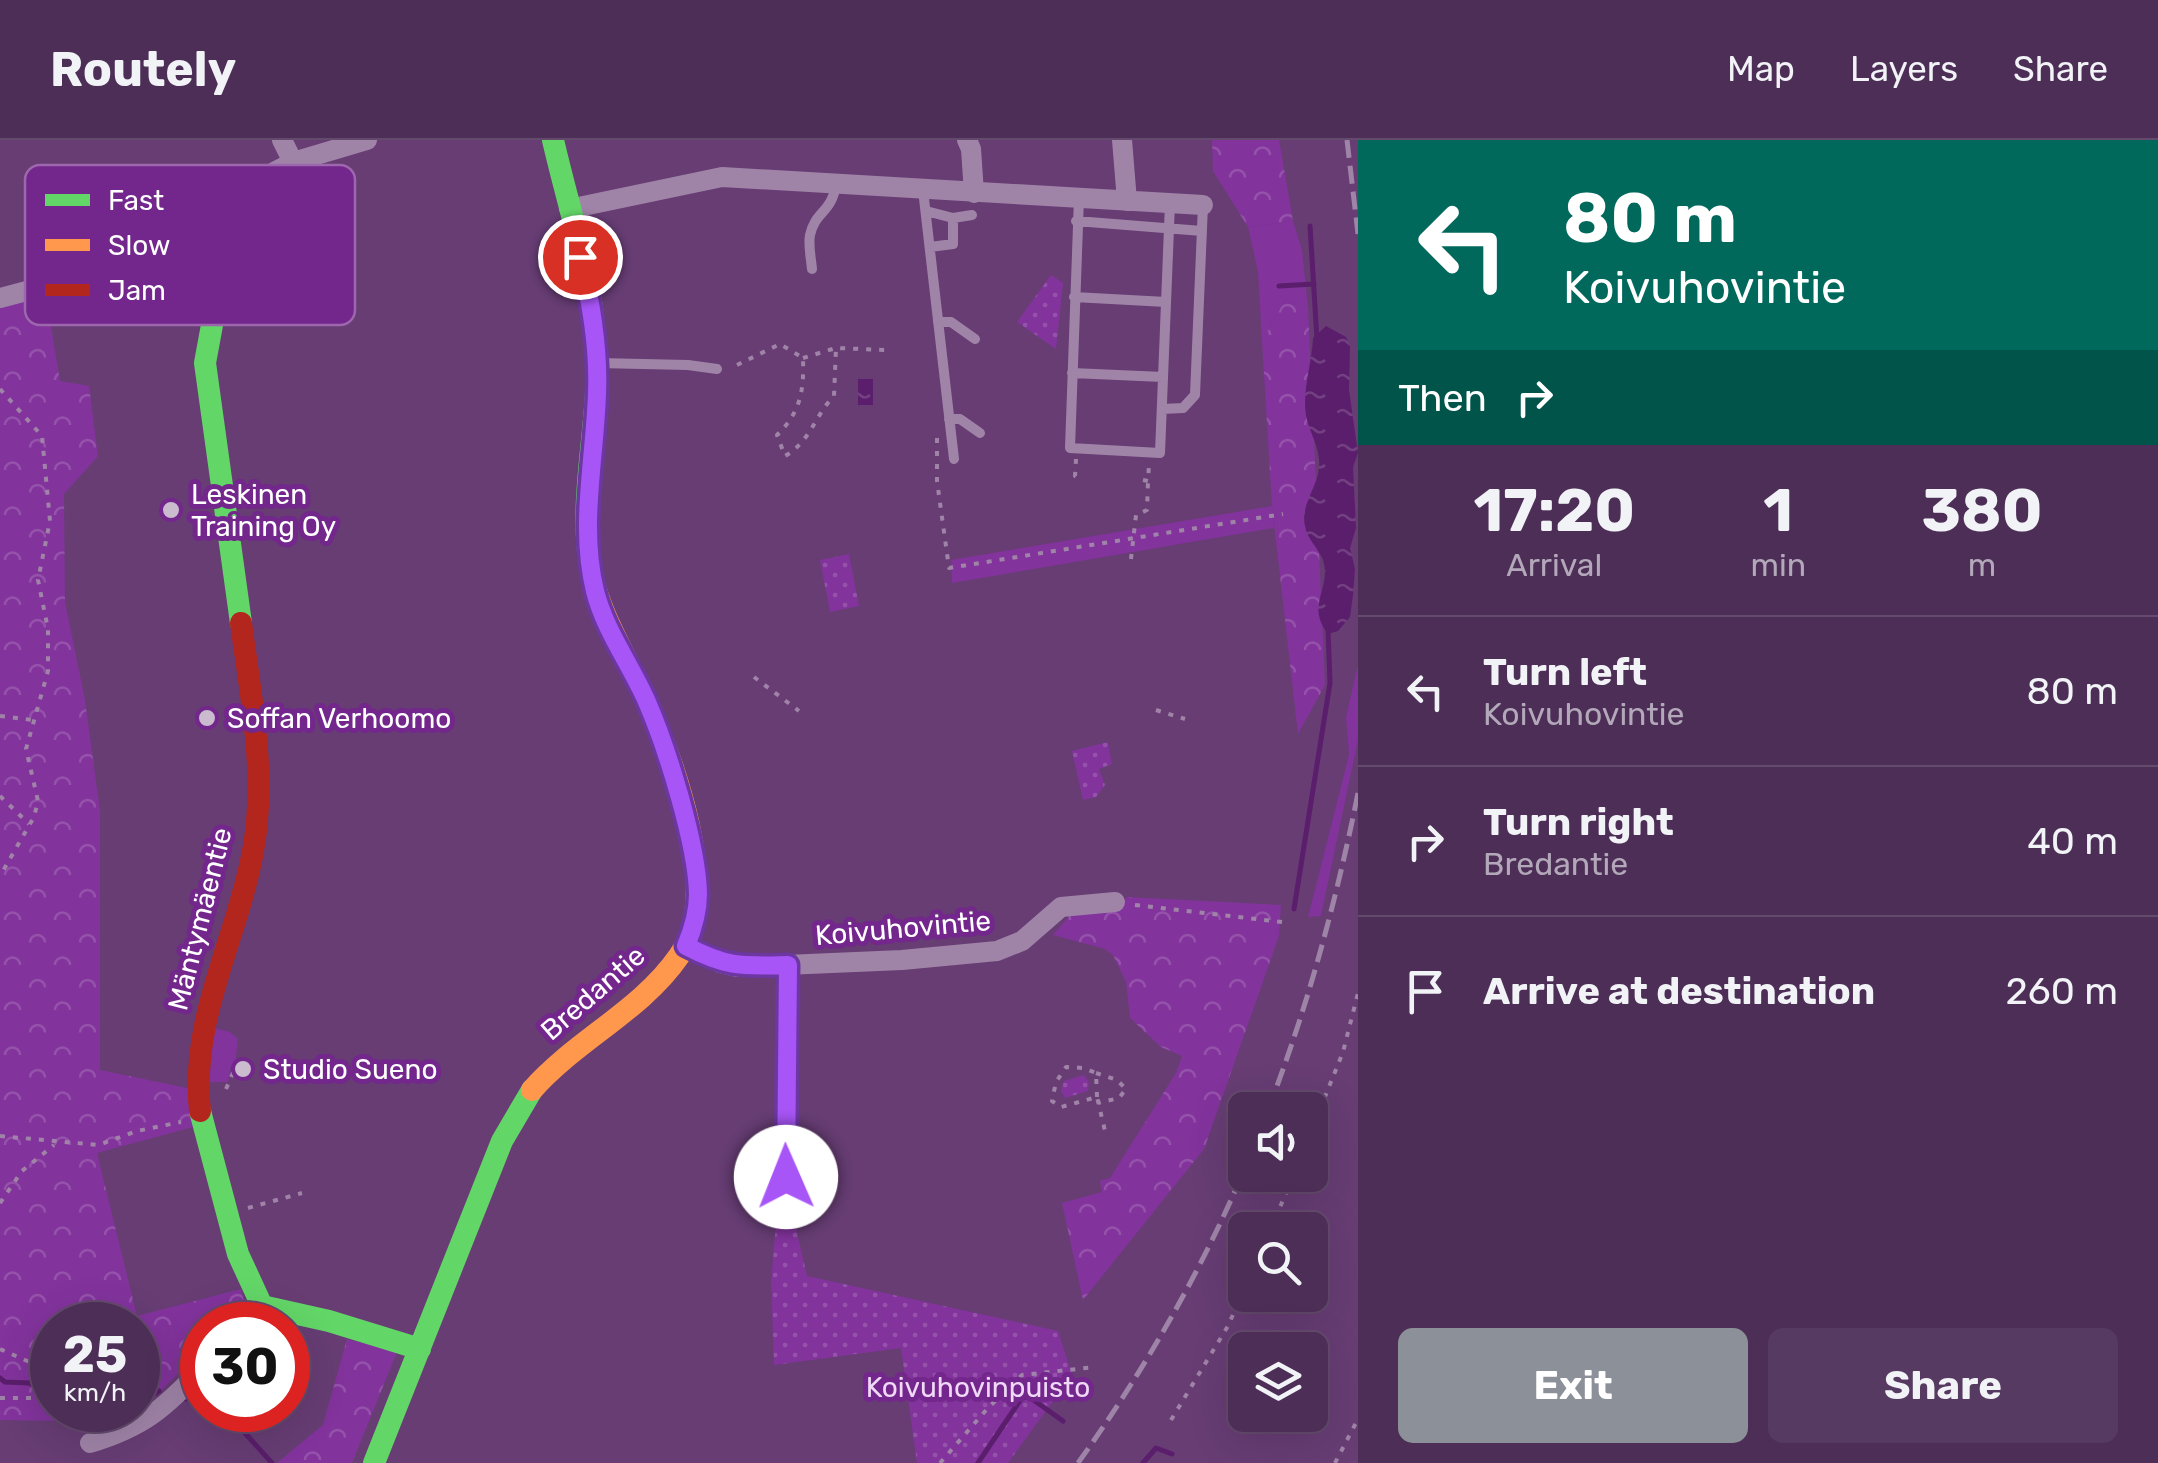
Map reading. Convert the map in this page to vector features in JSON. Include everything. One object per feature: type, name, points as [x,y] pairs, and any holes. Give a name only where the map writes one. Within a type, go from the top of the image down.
[{"type":"street","points":[[282,140],[293,162]]},
{"type":"street","points":[[288,165],[367,140]]},
{"type":"street","name":"Bredantie","points":[[374,1463],[494,1163],[527,1096],[556,1064],[648,990],[686,946],[698,897],[692,849],[661,739],[647,701],[608,625],[590,564],[588,507],[597,363],[586,280],[553,140]]},
{"type":"street","points":[[967,140],[972,149],[974,193]]},
{"type":"street","points":[[1122,140],[1127,201]]},
{"type":"street","points":[[569,209],[722,178],[836,183],[924,200],[974,193],[1203,205]]},
{"type":"street","points":[[0,298],[25,291]]},
{"type":"street","name":"Mäntymäentie","points":[[211,325],[204,363],[254,717],[257,776],[252,860],[198,1058],[202,1117],[236,1254],[259,1302]]},
{"type":"street","name":"Koivuhovintie","points":[[686,946],[720,963],[737,966],[996,951],[1022,941],[1062,907],[1115,902]]},
{"type":"street","points":[[786,1177],[788,965]]},
{"type":"street","points":[[310,1317],[420,1349]]},
{"type":"street","points":[[90,1443],[120,1434],[151,1418],[180,1390]]},
{"type":"lane","points":[[812,269],[809,238],[814,222],[834,203],[836,183]]},
{"type":"lane","points":[[1079,198],[1070,448],[1160,453],[1170,203]]},
{"type":"lane","points":[[924,200],[953,218],[972,215]]},
{"type":"lane","points":[[924,200],[954,459]]},
{"type":"lane","points":[[1162,409],[1184,408],[1196,395],[1203,205]]},
{"type":"lane","points":[[930,247],[952,244],[953,218]]},
{"type":"lane","points":[[1076,220],[1202,231]]},
{"type":"lane","points":[[1074,297],[1166,302]]},
{"type":"lane","points":[[938,322],[951,322],[975,339]]},
{"type":"lane","points":[[942,356],[954,364]]},
{"type":"lane","points":[[597,363],[717,369]]},
{"type":"lane","points":[[1072,373],[1163,377]]},
{"type":"lane","points":[[949,419],[960,419],[980,433]]},
{"type":"path","points":[[737,365],[780,344],[802,358],[836,348],[887,350]]},
{"type":"path","points":[[802,358],[804,391],[788,424],[776,435],[785,456],[800,447],[825,403],[834,396],[836,348]]},
{"type":"path","points":[[0,389],[42,436],[50,521],[38,580],[48,630],[48,671],[26,750],[38,801],[30,824],[0,876]]},
{"type":"path","points":[[949,419],[935,442],[936,481],[949,568],[1283,514]]},
{"type":"path","points":[[1131,560],[1136,515],[1146,510],[1149,452]]},
{"type":"path","points":[[754,677],[799,711]]},
{"type":"path","points":[[1156,710],[1185,719]]},
{"type":"path","points":[[0,716],[33,720]]},
{"type":"path","points":[[0,796],[30,824]]},
{"type":"path","points":[[1115,902],[1290,923]]},
{"type":"path","points":[[1327,1092],[1343,1052],[1358,994]]},
{"type":"path","points":[[226,1089],[234,1068]]},
{"type":"path","points":[[1066,1068],[1096,1073],[1117,1080],[1126,1089],[1119,1098],[1062,1107],[1052,1101],[1056,1082],[1066,1068]]},
{"type":"path","points":[[1096,1073],[1105,1131]]},
{"type":"path","points":[[0,1136],[98,1145],[137,1131],[202,1117]]},
{"type":"path","points":[[0,1204],[22,1172],[56,1143]]},
{"type":"path","points":[[253,1206],[302,1193]]},
{"type":"path","points":[[1171,1420],[1234,1312]]},
{"type":"path","points":[[0,1349],[30,1362]]},
{"type":"path","points":[[940,1463],[1022,1375],[1095,1368]]},
{"type":"path","points":[[911,1391],[970,1383],[1014,1403]]},
{"type":"path","points":[[0,1398],[30,1398]]},
{"type":"path","points":[[1335,1463],[1358,1418]]},
{"type":"green space","points":[[1212,140],[1279,140],[1293,221],[1248,227],[1213,171]]},
{"type":"green space","points":[[1293,221],[1302,250],[1308,306],[1285,300],[1262,342],[1258,272],[1248,227]]},
{"type":"green space","points":[[1051,275],[1063,283],[1056,349],[1017,322]]},
{"type":"green space","points":[[1285,300],[1308,306],[1325,685],[1298,734],[1272,506],[1262,342]]},
{"type":"green space","points":[[25,301],[25,325],[51,325],[60,381],[89,386],[98,456],[64,494],[65,602],[85,700],[100,811],[100,1070],[192,1089],[193,1127],[97,1153],[134,1302],[30,1302],[30,1420],[0,1420],[0,308]]},
{"type":"green space","points":[[1272,506],[1274,528],[952,583],[951,560]]},
{"type":"green space","points":[[849,554],[859,606],[830,612],[820,560]]},
{"type":"green space","points":[[1358,665],[1358,740],[1321,916],[1308,917],[1349,755],[1346,717]]},
{"type":"green space","points":[[1108,742],[1112,764],[1099,769],[1105,785],[1096,797],[1083,800],[1072,751]]},
{"type":"green space","points":[[1127,897],[1281,905],[1279,936],[1204,1149],[1083,1300],[1062,1203],[1102,1192],[1100,1181],[1110,1178],[1176,1073],[1182,1056],[1161,1047],[1130,1018],[1126,982],[1113,955],[1105,949],[1053,935],[1071,914],[1117,910]]},
{"type":"green space","points":[[214,1028],[230,1032],[238,1039],[235,1066],[231,1066],[228,1082],[209,1082]]},
{"type":"green space","points":[[1084,1075],[1089,1082],[1088,1091],[1065,1098],[1061,1091],[1064,1081]]},
{"type":"green space","name":"Koivuhovinpuisto","points":[[789,1198],[807,1276],[1058,1331],[1072,1375],[1008,1463],[917,1463],[901,1348],[774,1365],[771,1282],[778,1201]]},
{"type":"green space","points":[[241,1289],[244,1302],[191,1302]]},
{"type":"green space","points":[[180,1305],[180,1371],[160,1392],[160,1310]]},
{"type":"green space","points":[[347,1339],[397,1352],[352,1463],[277,1463],[323,1425]]},
{"type":"water","points":[[1326,326],[1346,337],[1350,346],[1349,390],[1358,453],[1353,467],[1356,528],[1350,548],[1355,569],[1350,617],[1338,631],[1328,634],[1319,614],[1323,560],[1308,535],[1304,518],[1319,460],[1306,415],[1306,387],[1313,338]]},
{"type":"water","points":[[858,379],[873,379],[873,405],[858,405]]},
{"type":"waterway","points":[[1310,226],[1317,339]]},
{"type":"waterway","points":[[1279,286],[1314,284]]},
{"type":"waterway","points":[[1294,909],[1330,683],[1328,630]]},
{"type":"waterway","points":[[0,1378],[5,1382],[30,1384]]},
{"type":"waterway","points":[[978,1463],[1021,1399],[1028,1396],[1063,1421]]},
{"type":"waterway","points":[[244,1432],[272,1463]]},
{"type":"waterway","points":[[1143,1463],[1156,1448],[1172,1454]]},
{"type":"railway","points":[[1347,140],[1358,234]]},
{"type":"railway","points":[[1274,1092],[1320,953],[1358,793]]},
{"type":"railway","points":[[1078,1463],[1170,1320],[1234,1192]]},
{"type":"traffic: fast","points":[[553,140],[587,280],[596,337],[586,521],[591,572]]},
{"type":"traffic: fast","points":[[212,325],[205,363],[241,623]]},
{"type":"traffic: fast","points":[[374,1463],[502,1141],[532,1090]]},
{"type":"traffic: fast","points":[[200,1111],[238,1254],[262,1306],[329,1321],[420,1349]]},
{"type":"traffic: slow","points":[[532,1090],[664,975],[692,929],[696,897],[695,861],[679,787],[591,572]]},
{"type":"traffic: jam","points":[[200,1111],[199,1077],[208,1011],[246,884],[257,823],[256,737],[241,623]]},
{"type":"place","name":"Leskinen Training Oy","points":[[171,510]]},
{"type":"place","name":"Soffan Verhoomo","points":[[207,718]]},
{"type":"place","name":"Studio Sueno","points":[[243,1069]]},
{"type":"route","points":[[580,257],[596,346],[597,394],[588,536],[596,594],[647,701],[692,849],[698,897],[686,946],[720,963],[788,965],[786,1177]]}]
